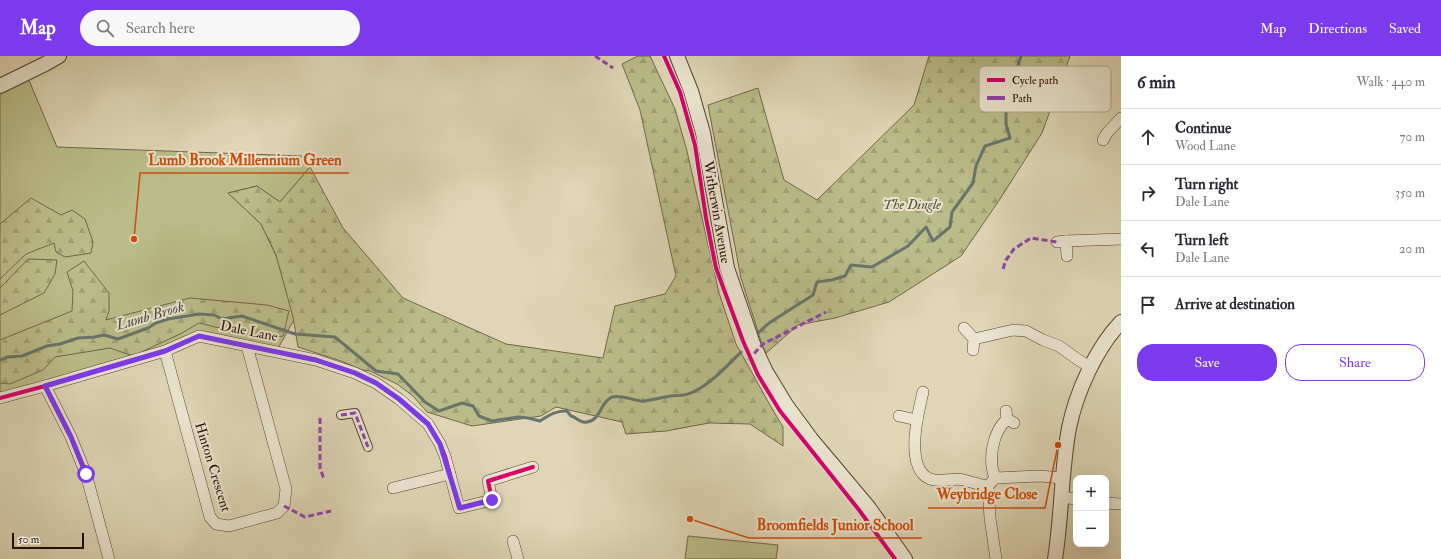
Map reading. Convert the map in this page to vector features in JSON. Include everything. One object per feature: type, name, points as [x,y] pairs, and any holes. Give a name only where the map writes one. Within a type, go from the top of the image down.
[{"type":"street","points":[[0,86],[59,56]]},
{"type":"street","name":"Witherwin Avenue","points":[[677,56],[691,91],[703,133],[727,268],[752,344],[766,372],[786,405],[811,439],[869,508],[905,559]]},
{"type":"street","points":[[1103,140],[1107,133],[1121,118]]},
{"type":"street","points":[[1067,256],[1062,241],[1121,239]]},
{"type":"street","points":[[1055,559],[1069,427],[1074,408],[1090,367],[1103,344],[1121,322]]},
{"type":"street","points":[[964,328],[973,344],[1013,330],[1026,331],[1059,346],[1076,359],[1090,367]]},
{"type":"street","name":"Dale Lane","points":[[0,398],[165,351],[199,336],[316,360],[355,373],[376,383],[413,410],[432,429],[440,444],[460,508],[492,500],[488,481],[533,467]]},
{"type":"street","name":"Hinton Crescent","points":[[165,351],[210,517],[216,524],[229,526],[277,513],[284,506],[286,489],[247,346]]},
{"type":"street","points":[[45,386],[71,437],[86,474],[110,559]]},
{"type":"street","points":[[922,390],[917,420],[915,449],[919,467],[923,474],[931,479],[939,481],[954,479],[964,480],[975,484],[1039,476],[1063,478]]},
{"type":"street","points":[[341,415],[355,413],[368,446]]},
{"type":"street","points":[[899,416],[917,420]]},
{"type":"street","points":[[996,559],[991,525],[992,448],[1003,423],[1009,418]]},
{"type":"street","points":[[393,488],[450,474]]},
{"type":"street","points":[[1061,497],[1073,499]]},
{"type":"street","points":[[1109,503],[1121,504]]},
{"type":"street","points":[[513,541],[518,559]]},
{"type":"green space","points":[[638,56],[650,56],[675,109],[687,151],[719,293],[736,344],[783,427],[783,446],[750,424],[709,423],[666,431],[626,434],[622,422],[556,407],[541,416],[472,426],[427,412],[413,396],[397,384],[370,371],[362,370],[341,361],[298,347],[293,317],[276,255],[261,224],[228,193],[257,186],[280,202],[310,167],[343,228],[403,298],[506,344],[603,358],[615,306],[665,294],[676,276],[640,110],[622,64]]},
{"type":"green space","name":"The Dingle","points":[[929,56],[1070,56],[1066,66],[979,66],[979,112],[1050,112],[1042,133],[1000,199],[961,256],[889,302],[835,318],[798,325],[765,354],[741,278],[708,105],[758,88],[784,180],[817,200],[914,105]]},
{"type":"green space","points":[[26,73],[57,147],[302,156],[310,167],[280,202],[257,186],[228,193],[261,224],[276,255],[295,318],[276,352],[199,336],[0,397],[0,86]]},
{"type":"green space","points":[[31,198],[61,215],[72,210],[85,219],[93,242],[91,253],[65,257],[56,252],[54,243],[26,254],[0,279],[0,224]]},
{"type":"green space","points":[[28,259],[57,260],[55,274],[44,293],[0,315],[0,288]]},
{"type":"green space","points":[[84,261],[109,293],[109,311],[106,320],[190,298],[267,305],[289,311],[283,336],[264,339],[199,323],[182,333],[133,356],[110,348],[55,357],[43,370],[10,384],[0,383],[0,340],[72,311],[73,291],[67,272]]},
{"type":"green space","points":[[688,536],[778,545],[776,559],[685,559]]},
{"type":"waterway","points":[[1018,66],[1021,56]]},
{"type":"waterway","points":[[758,333],[769,323],[813,295],[817,282],[845,276],[851,265],[872,267],[908,246],[926,227],[933,241],[950,227],[952,212],[973,183],[976,166],[985,146],[1010,138],[1006,124],[1006,112]]},
{"type":"waterway","name":"Lumb Brook","points":[[0,360],[8,357],[22,356],[47,346],[60,344],[78,338],[104,335],[118,339],[168,319],[199,314],[214,315],[222,319],[242,316],[295,334],[335,337],[376,371],[398,374],[425,402],[439,411],[462,403],[473,406],[479,416],[492,421],[518,417],[540,421],[556,412],[567,411],[571,416],[585,422],[592,421],[598,415],[608,399],[612,397],[619,396],[643,401],[670,396],[686,395],[695,391],[709,382],[741,352]]},
{"type":"marked path","points":[[595,56],[613,68]]},
{"type":"marked path","points":[[1003,269],[1006,260],[1014,249],[1031,238],[1057,242]]},
{"type":"marked path","points":[[748,360],[763,344],[826,312]]},
{"type":"marked path","points":[[341,415],[355,413],[368,447]]},
{"type":"marked path","points":[[320,418],[320,468],[324,479]]},
{"type":"marked path","points":[[284,506],[305,517],[331,511]]},
{"type":"cycle path","points":[[664,56],[680,92],[695,145],[706,218],[716,268],[743,341],[758,375],[780,411],[859,510],[895,559]]},
{"type":"cycle path","points":[[0,398],[165,351],[199,336],[316,360],[355,373],[376,383],[399,399],[428,424],[440,444],[445,456],[459,508],[492,500],[488,481],[533,467]]},
{"type":"place","name":"Lumb Brook Millennium Green","points":[[134,239]]},
{"type":"place","name":"Weybridge Close","points":[[1058,445]]},
{"type":"place","name":"Broomfields Junior School","points":[[690,519]]},
{"type":"route","points":[[86,474],[71,437],[45,386],[165,351],[199,336],[316,360],[355,373],[376,383],[413,410],[432,429],[445,456],[460,508],[492,500]]}]
